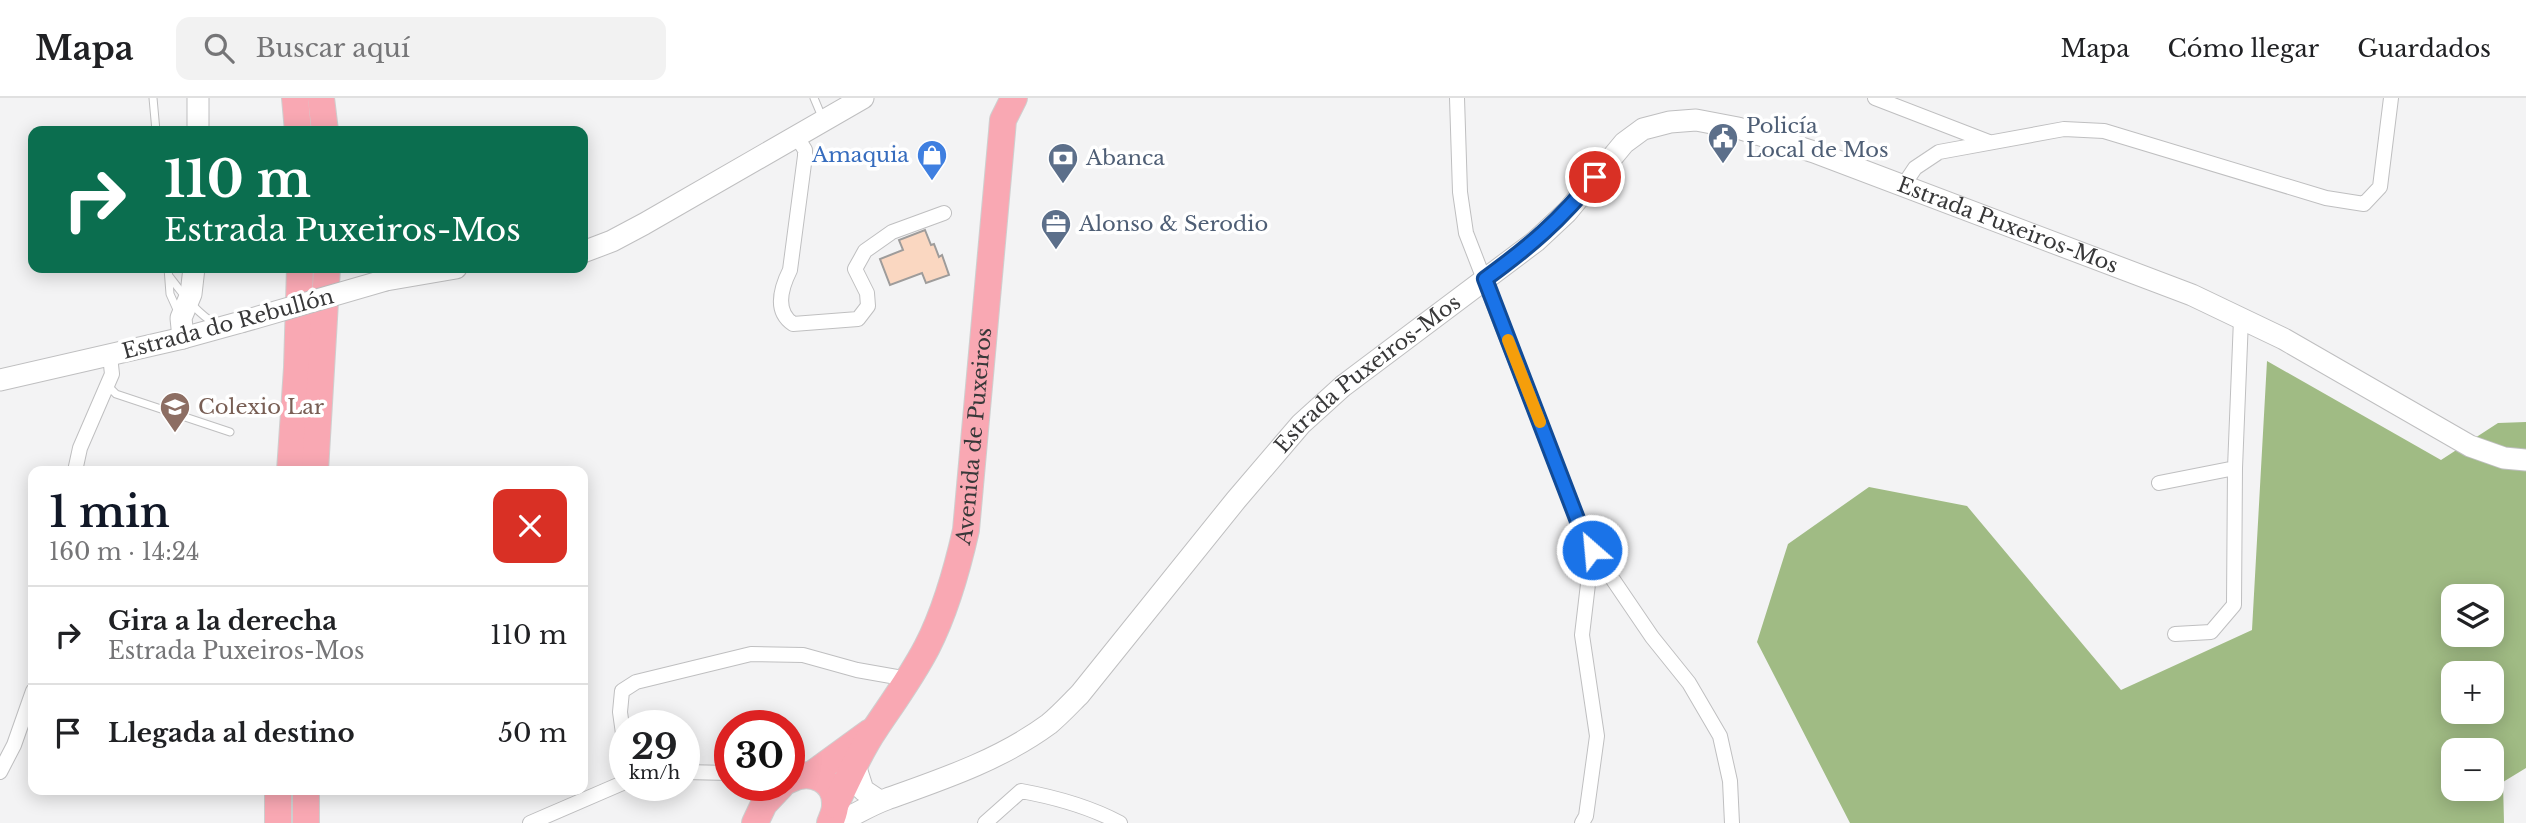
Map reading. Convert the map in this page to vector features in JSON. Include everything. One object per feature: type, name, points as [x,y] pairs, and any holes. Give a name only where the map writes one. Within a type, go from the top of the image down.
[{"type":"highway","points":[[295,98],[298,126]]},
{"type":"highway","points":[[321,98],[324,126]]},
{"type":"highway","name":"Avenida de Puxeiros","points":[[874,729],[927,647],[945,606],[966,530],[1006,105]]},
{"type":"highway","points":[[290,466],[300,273]]},
{"type":"highway","points":[[315,466],[327,273]]},
{"type":"highway","points":[[805,793],[855,765],[874,729]]},
{"type":"highway","points":[[805,791],[874,729]]},
{"type":"highway","points":[[278,795],[278,823]]},
{"type":"highway","points":[[306,795],[306,823]]},
{"type":"street","points":[[198,98],[198,126]]},
{"type":"street","points":[[588,250],[633,230],[863,98]]},
{"type":"street","points":[[1457,98],[1460,192],[1466,233],[1584,537],[1652,636],[1689,683],[1720,736],[1730,781],[1732,823]]},
{"type":"street","points":[[1875,98],[1990,142]]},
{"type":"street","points":[[1903,186],[1915,168],[1939,152],[2064,129],[2104,131],[2326,198],[2364,204],[2380,187],[2390,98]]},
{"type":"street","name":"Estrada Puxeiros-Mos","points":[[882,800],[932,785],[981,764],[1021,743],[1050,723],[1080,694],[1236,500],[1301,424],[1343,386],[1536,242],[1567,212],[1624,144],[1643,129],[1670,122],[1696,120],[1738,128],[1814,152],[2192,295],[2284,339],[2470,446],[2504,458],[2526,460]]},
{"type":"street","points":[[797,138],[805,150],[805,156],[790,270],[782,286],[780,302],[787,319],[793,324],[858,319],[868,306],[867,293],[855,270],[865,251],[892,232],[944,213]]},
{"type":"street","points":[[184,319],[193,273]]},
{"type":"street","name":"Estrada do Rebullón","points":[[0,380],[110,356],[184,319],[232,325],[386,280],[427,273]]},
{"type":"street","points":[[2175,634],[2211,632],[2234,605],[2235,468],[2241,318]]},
{"type":"street","points":[[76,466],[80,449],[112,374],[110,356]]},
{"type":"street","points":[[2158,483],[2235,468]]},
{"type":"street","points":[[1586,821],[1597,736],[1582,635],[1592,550]]},
{"type":"street","points":[[620,710],[622,691],[636,682],[751,654],[803,655],[857,670],[908,679]]},
{"type":"street","points":[[0,772],[14,745],[28,705]]},
{"type":"street","points":[[855,765],[863,790],[882,800]]},
{"type":"street","points":[[530,823],[609,789]]},
{"type":"street","points":[[985,823],[1021,791],[1105,815],[1121,823]]},
{"type":"street","points":[[805,795],[882,800]]},
{"type":"lane","points":[[153,98],[156,126]]},
{"type":"lane","points":[[814,98],[825,120]]},
{"type":"lane","points":[[168,273],[184,319]]},
{"type":"lane","points":[[168,273],[170,294],[184,319]]},
{"type":"lane","points":[[184,319],[206,318],[232,325]]},
{"type":"lane","points":[[107,385],[116,394],[230,432]]},
{"type":"green space","points":[[2267,361],[2441,460],[2498,423],[2526,422],[2526,768],[2504,781],[2504,738],[2441,738],[2441,801],[2503,801],[2504,823],[1850,823],[1757,642],[1788,544],[1869,487],[1967,506],[2121,690],[2252,630]]},
{"type":"building","points":[[925,230],[939,257],[942,255],[949,275],[926,283],[922,273],[890,285],[880,259],[903,250],[899,240]]},
{"type":"slow traffic","points":[[1508,340],[1540,422]]},
{"type":"place","name":"Policía Local de Mos","points":[[1723,165]]},
{"type":"place","name":"Amaquia","points":[[932,182]]},
{"type":"place","name":"Abanca","points":[[1063,185]]},
{"type":"place","name":"Alonso & Serodio","points":[[1056,251]]},
{"type":"place","name":"Colexio Lar","points":[[175,434]]},
{"type":"route","points":[[1592,550],[1584,537],[1485,279],[1536,242],[1567,212],[1595,177]]}]
